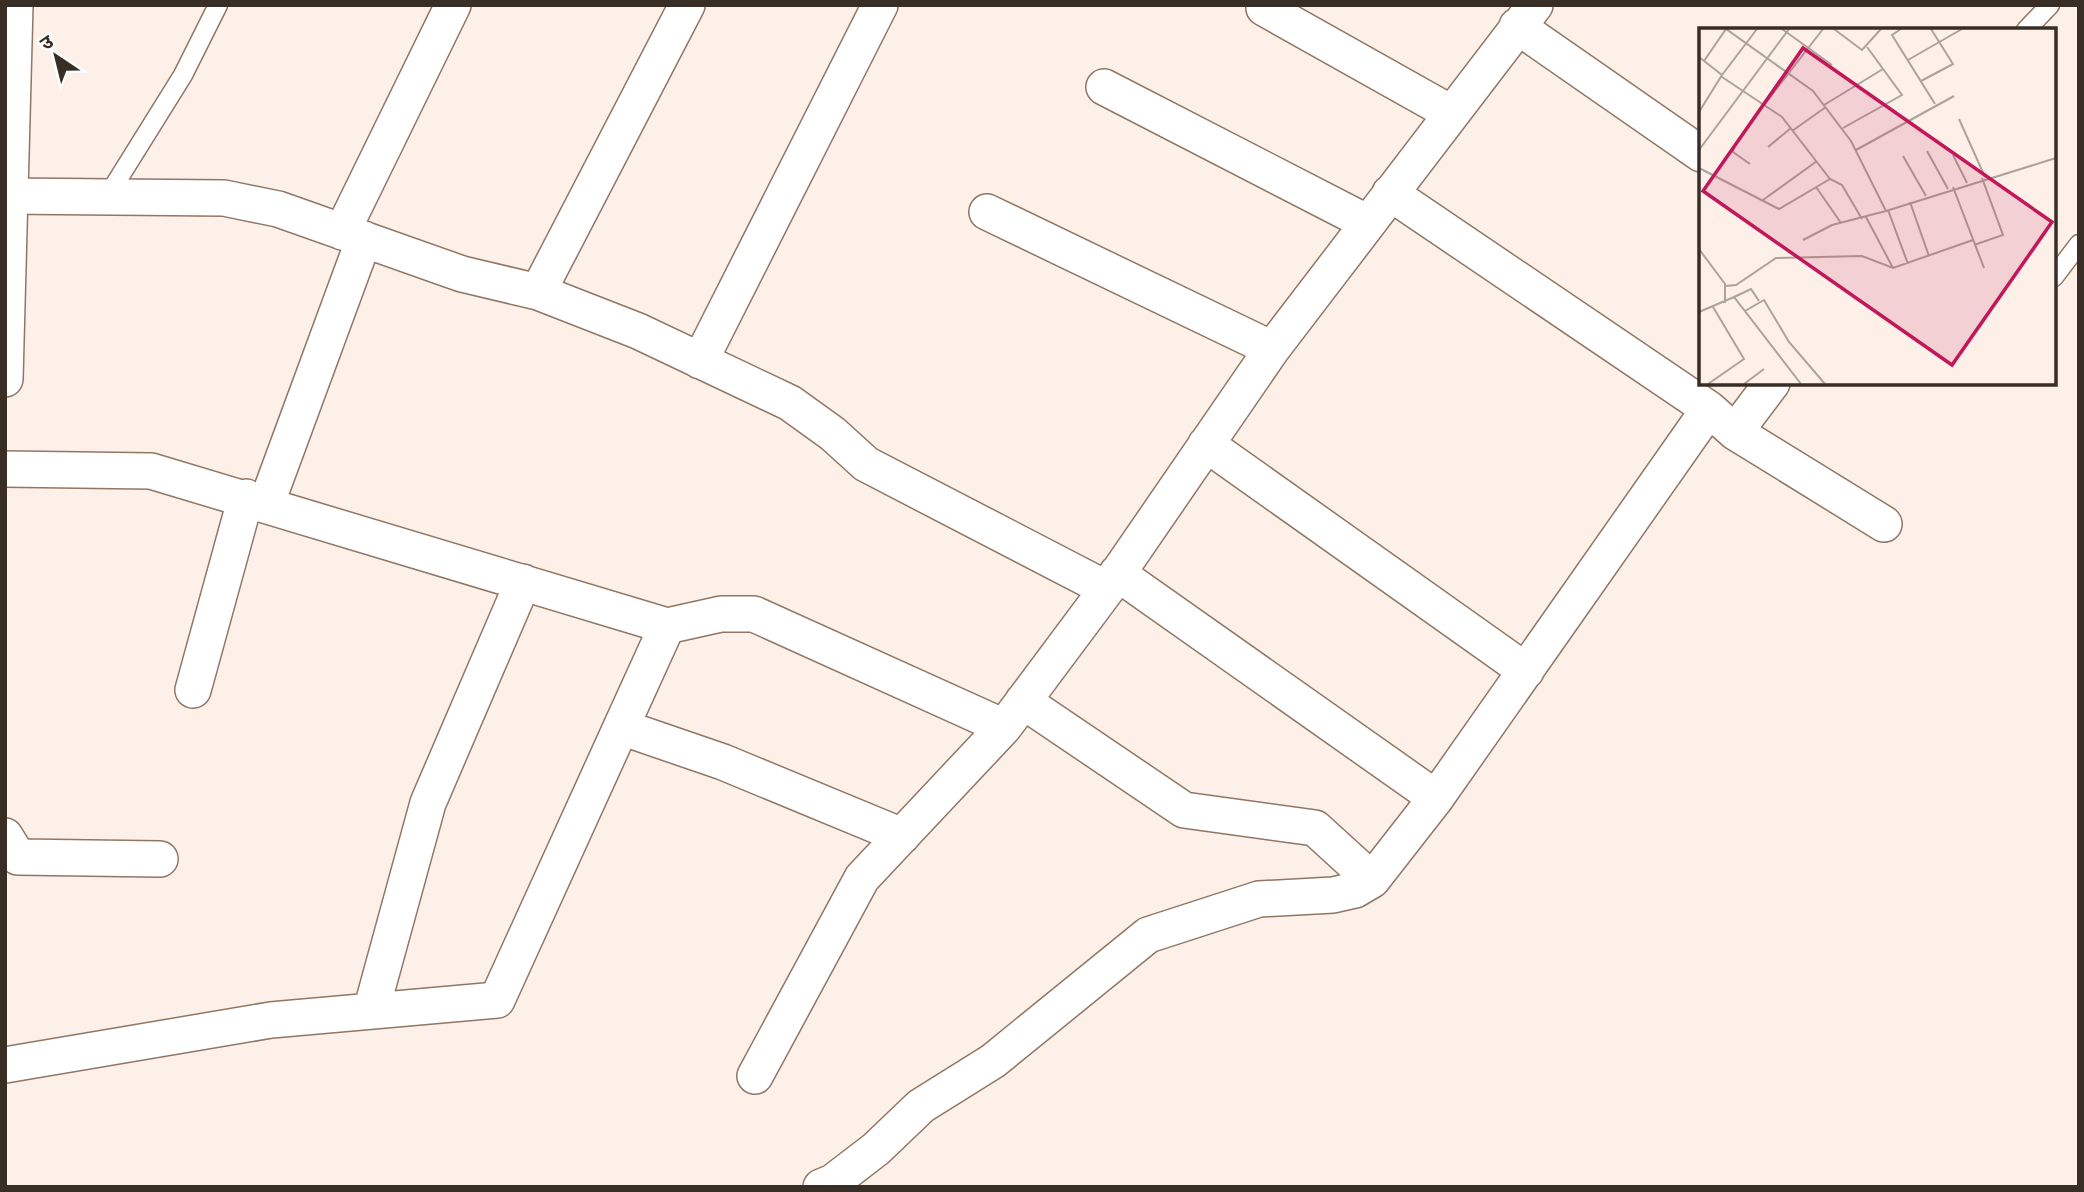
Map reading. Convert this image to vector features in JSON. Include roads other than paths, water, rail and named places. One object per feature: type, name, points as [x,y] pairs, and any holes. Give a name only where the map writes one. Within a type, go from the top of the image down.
[{"type":"street","points":[[5,379],[7,196],[15,5]]},
{"type":"street","points":[[192,690],[256,501],[353,236],[453,5]]},
{"type":"street","points":[[538,292],[687,5]]},
{"type":"street","points":[[700,361],[880,5]]},
{"type":"street","points":[[1264,8],[1451,113]]},
{"type":"street","points":[[755,1076],[862,878],[1013,714],[1112,581],[1272,349],[1529,11],[1699,152]]},
{"type":"street","points":[[1104,88],[1368,222]]},
{"type":"street","points":[[1391,193],[1709,409],[1735,432],[1884,524]]},
{"type":"street","points":[[7,196],[224,198],[278,209],[462,274],[538,292],[638,331],[790,403],[833,434],[866,464],[1112,581],[1436,798]]},
{"type":"street","points":[[987,212],[1272,349]]},
{"type":"street","points":[[1735,432],[1770,385]]},
{"type":"street","points":[[821,1187],[833,1182],[876,1149],[921,1106],[993,1061],[1148,935],[1259,899],[1333,895],[1355,890],[1372,880],[1436,798],[1709,409]]},
{"type":"street","points":[[1206,444],[1526,670]]},
{"type":"street","points":[[5,469],[151,471],[667,626],[721,614],[754,614],[1013,714],[1184,810],[1315,828],[1372,880]]},
{"type":"street","points":[[371,1011],[429,803],[523,582]]},
{"type":"street","points":[[5,1065],[271,1020],[497,1000],[667,626]]},
{"type":"street","points":[[621,727],[723,762],[902,836]]},
{"type":"street","points":[[5,835],[18,857],[160,859]]},
{"type":"lane","points":[[107,197],[183,75],[218,5]]},
{"type":"lane","points":[[2028,28],[2050,5]]},
{"type":"lane","points":[[2056,274],[2079,244]]}]
